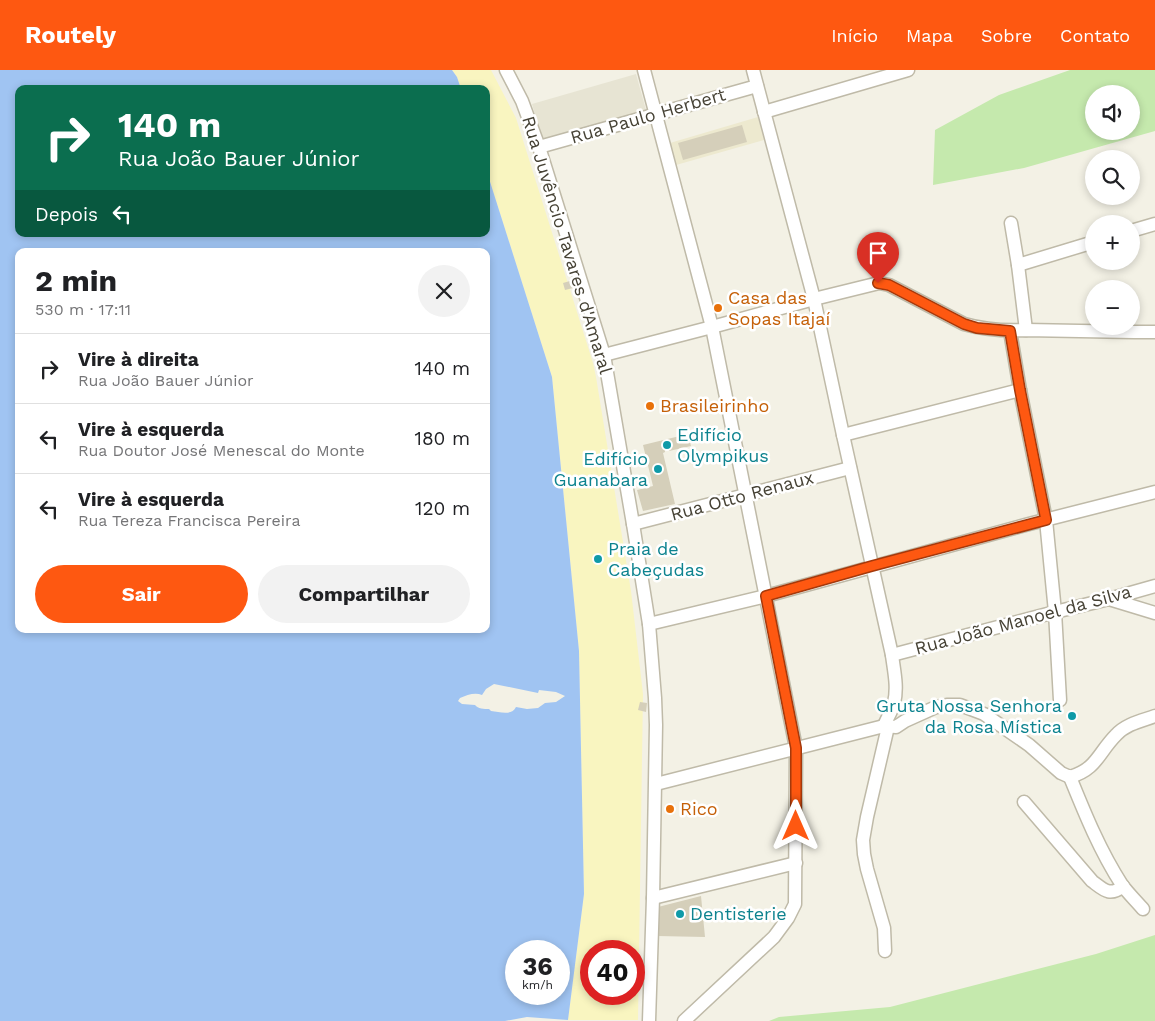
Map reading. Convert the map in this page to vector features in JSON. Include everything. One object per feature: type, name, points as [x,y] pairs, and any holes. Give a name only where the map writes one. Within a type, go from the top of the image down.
[{"type":"street","name":"Rua Juvêncio Tavares d'Amaral","points":[[506,70],[522,101],[539,147],[604,354],[649,624],[655,698],[656,784],[649,1021]]},
{"type":"street","points":[[644,70],[712,327],[796,748],[795,904],[782,928],[774,937],[684,1021]]},
{"type":"street","points":[[753,70],[814,299],[892,655],[896,691],[894,704],[884,726]]},
{"type":"street","points":[[764,112],[908,70]]},
{"type":"street","name":"Rua Paulo Herbert","points":[[539,147],[757,86]]},
{"type":"street","points":[[1011,223],[1026,330]]},
{"type":"street","points":[[1140,228],[1155,224]]},
{"type":"street","points":[[1018,264],[1085,245]]},
{"type":"street","points":[[604,354],[878,283],[889,285],[964,324],[977,328],[1010,331],[1155,332]]},
{"type":"street","points":[[1010,331],[1046,520],[1055,612],[1060,700]]},
{"type":"street","points":[[843,435],[1020,390]]},
{"type":"street","name":"Rua Otto Renaux","points":[[633,524],[850,468]]},
{"type":"street","points":[[649,624],[766,596],[872,566],[1155,492]]},
{"type":"street","name":"Rua João Manoel da Silva","points":[[892,655],[1155,586]]},
{"type":"street","points":[[1109,599],[1155,613]]},
{"type":"street","points":[[656,784],[884,726],[896,727],[936,707],[948,705],[960,705],[984,714],[1029,745],[1061,773],[1070,777],[1084,772],[1098,759],[1117,733],[1135,722],[1155,716]]},
{"type":"street","points":[[884,726],[887,731],[867,817],[864,854],[884,928],[885,951]]},
{"type":"street","points":[[1070,777],[1091,828],[1123,886],[1143,908]]},
{"type":"street","points":[[1024,802],[1092,881],[1111,892],[1117,891],[1123,886]]},
{"type":"street","points":[[653,898],[796,863]]},
{"type":"shaded area","points":[[636,74],[646,110],[542,139],[532,104]]},
{"type":"shaded area","points":[[758,117],[764,140],[676,165],[670,143]]},
{"type":"green space","points":[[1070,70],[1155,70],[1155,131],[1140,135],[1140,85],[1085,85],[1085,140],[1123,140],[1024,168],[933,185],[935,130],[999,95]]},
{"type":"green space","points":[[1155,935],[1155,1021],[769,1021],[779,1017],[890,1007],[1096,954]]},
{"type":"sand","name":"Praia de Cabeçudas","points":[[452,70],[491,70],[516,118],[593,363],[631,591],[643,694],[639,940],[580,940],[580,1005],[638,1005],[638,1020],[568,1020],[584,894],[579,651],[552,377],[490,182],[490,85],[460,85]]},
{"type":"water","points":[[0,70],[452,70],[457,77],[460,85],[15,85],[15,237],[490,237],[490,182],[552,377],[579,651],[584,894],[570,1004],[570,940],[505,940],[505,1005],[570,1005],[568,1020],[527,1017],[505,1021],[0,1021]],"holes":[[[494,684],[538,693],[539,690],[556,692],[565,696],[556,702],[545,703],[538,708],[516,707],[512,712],[505,713],[479,708],[475,705],[462,704],[458,701],[460,698],[468,695],[482,695],[486,689]]]},
{"type":"building","points":[[742,125],[747,142],[683,160],[678,143]]},
{"type":"building","points":[[570,281],[573,288],[565,290],[563,283]]},
{"type":"building","points":[[688,434],[691,446],[669,451],[669,449],[665,450],[663,453],[675,504],[643,511],[637,490],[653,486],[643,445]]},
{"type":"building","points":[[640,702],[647,703],[646,712],[638,710]]},
{"type":"building","name":"Dentisterie","points":[[701,896],[705,937],[657,936],[658,907]]},
{"type":"place","name":"Casa das Sopas Itajaí","points":[[718,308]]},
{"type":"place","name":"Brasileirinho","points":[[650,406]]},
{"type":"place","name":"Edifício Olympikus","points":[[667,445]]},
{"type":"place","name":"Edifício Guanabara","points":[[658,469]]},
{"type":"place","name":"Praia de Cabeçudas","points":[[598,559]]},
{"type":"place","name":"Gruta Nossa Senhora da Rosa Mística","points":[[1072,716]]},
{"type":"place","name":"Rico","points":[[670,809]]},
{"type":"place","name":"Dentisterie","points":[[680,914]]},
{"type":"route","points":[[796,826],[796,748],[766,596],[1046,520],[1010,331],[977,328],[964,324],[889,285],[878,283]]}]
